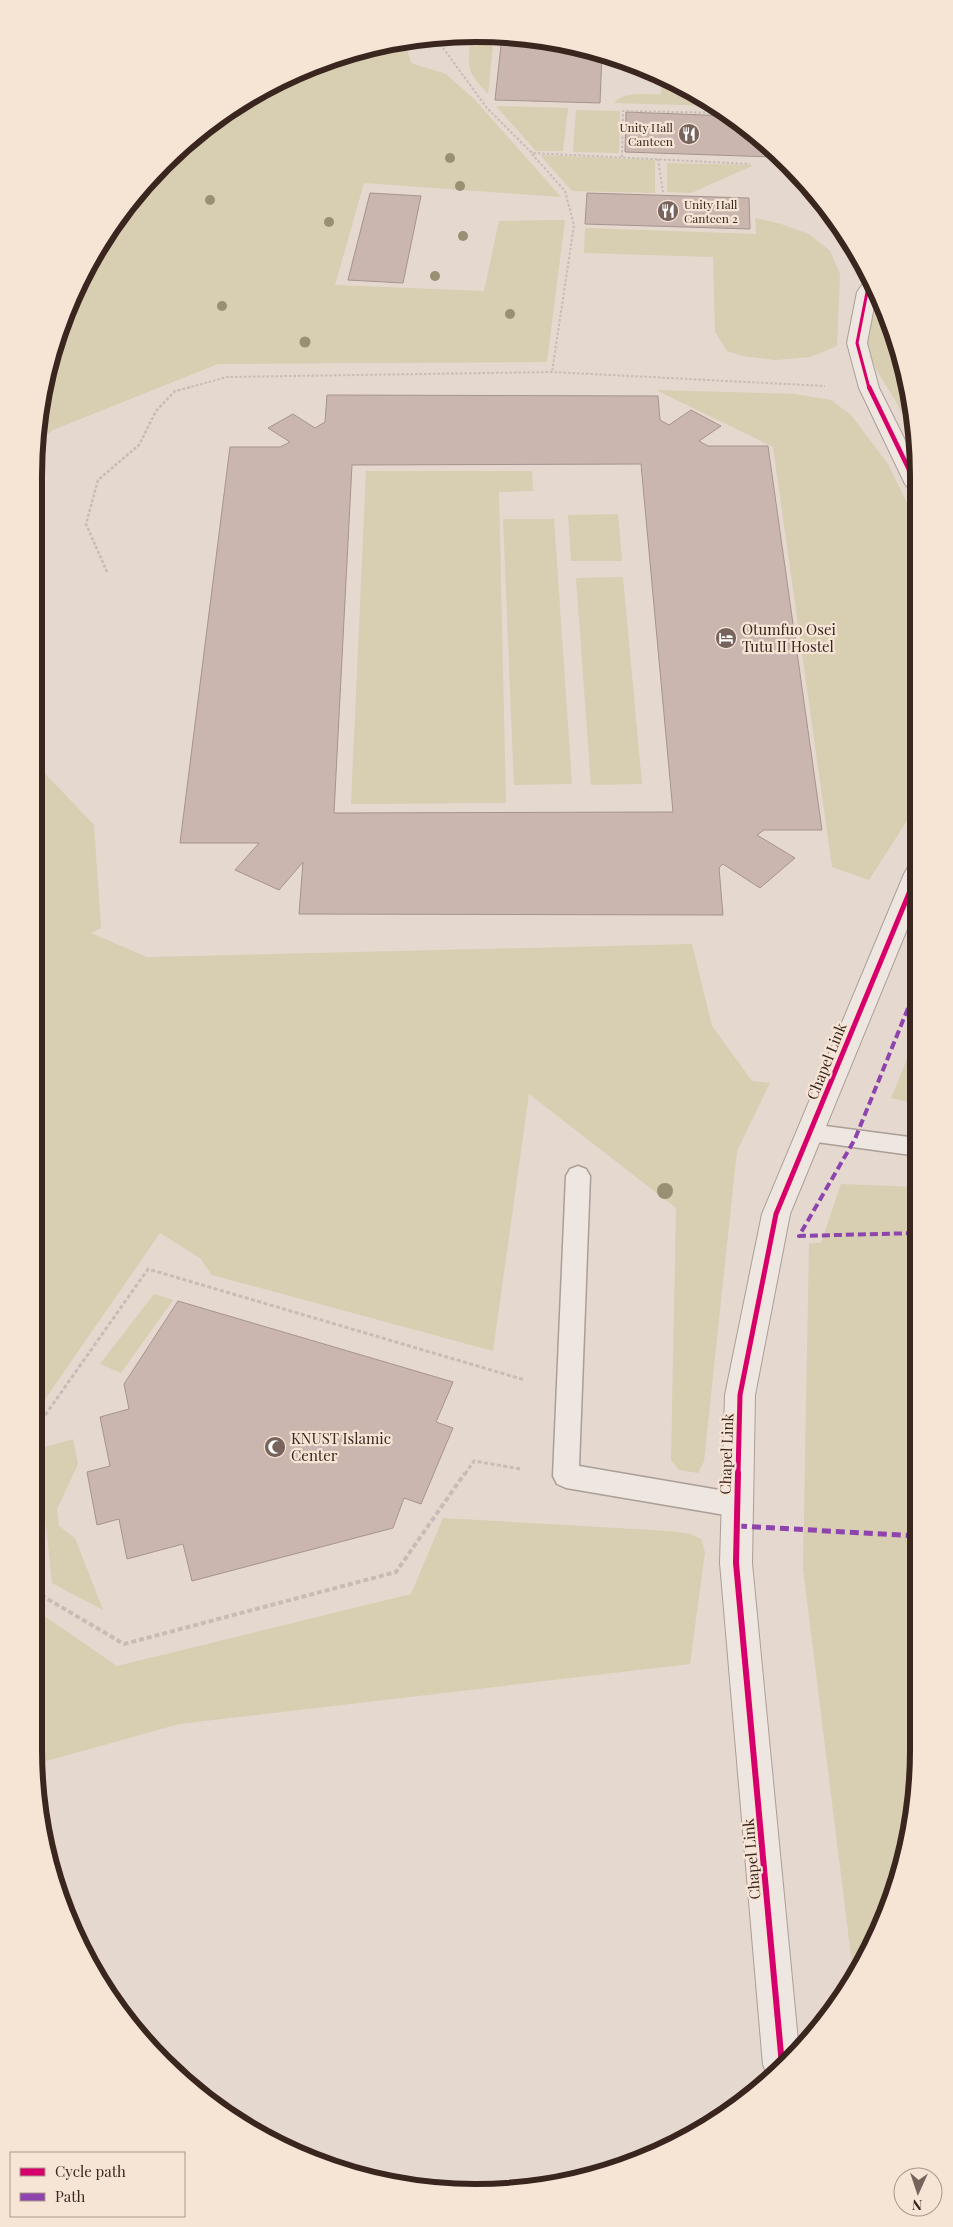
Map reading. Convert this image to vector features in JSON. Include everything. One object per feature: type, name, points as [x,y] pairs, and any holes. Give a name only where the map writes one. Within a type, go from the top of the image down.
[{"type":"street","points":[[868,290],[857,342],[869,388],[910,472]]},
{"type":"street","name":"Chapel Link","points":[[781,2059],[736,1563],[740,1395],[776,1214],[910,891]]},
{"type":"lane","points":[[810,1133],[910,1146]]},
{"type":"lane","points":[[578,1176],[566,1476],[737,1505]]},
{"type":"path","points":[[439,44],[487,108],[532,153],[565,191],[574,225],[552,372]]},
{"type":"path","points":[[622,157],[623,110],[712,113]]},
{"type":"path","points":[[532,153],[750,164]]},
{"type":"path","points":[[658,159],[663,192]]},
{"type":"path","points":[[107,572],[86,524],[98,480],[138,445],[156,411],[175,391],[227,376],[552,372],[869,388]]},
{"type":"path","points":[[42,1420],[148,1269],[569,1393]]},
{"type":"path","points":[[42,1596],[124,1644],[396,1572],[474,1461],[566,1476]]},
{"type":"shaded area","points":[[470,42],[493,43],[488,94],[472,73],[469,55]]},
{"type":"shaded area","points":[[407,48],[411,63],[446,74],[475,100],[561,197],[364,183],[335,285],[484,291],[499,221],[565,220],[547,362],[218,364],[53,430],[44,438],[57,364],[87,285],[116,235],[150,190],[190,150],[235,116],[285,87],[364,57]]},
{"type":"shaded area","points":[[604,62],[632,72],[604,65]]},
{"type":"shaded area","points":[[661,84],[701,106],[614,103],[618,99],[629,95],[661,94]]},
{"type":"shaded area","points":[[496,106],[568,108],[563,151],[536,151]]},
{"type":"shaded area","points":[[576,110],[620,111],[619,153],[573,152]]},
{"type":"shaded area","points":[[540,155],[655,160],[655,193],[572,191]]},
{"type":"shaded area","points":[[667,163],[754,165],[691,193],[667,192]]},
{"type":"shaded area","points":[[755,218],[781,224],[809,234],[830,251],[840,274],[837,346],[810,357],[776,360],[742,356],[727,351],[715,332],[713,257],[584,253],[585,228],[756,234]]},
{"type":"shaded area","points":[[877,309],[896,364],[908,425],[876,369],[865,339]]},
{"type":"shaded area","points":[[656,390],[795,394],[831,400],[851,415],[888,464],[910,509],[910,816],[869,880],[832,867],[773,447]]},
{"type":"shaded area","points":[[366,471],[532,471],[533,491],[499,492],[506,803],[351,804]]},
{"type":"shaded area","points":[[618,514],[622,561],[571,561],[568,515]]},
{"type":"shaded area","points":[[503,519],[554,519],[572,784],[514,785]]},
{"type":"shaded area","points":[[623,577],[642,784],[591,785],[576,578]]},
{"type":"shaded area","points":[[42,770],[94,825],[101,928],[91,933],[147,957],[692,944],[712,1026],[752,1081],[770,1083],[737,1151],[704,1461],[698,1473],[679,1470],[671,1460],[676,1208],[529,1094],[493,1351],[212,1275],[200,1258],[160,1233],[42,1403]]},
{"type":"shaded area","points":[[910,1053],[910,1102],[891,1098]]},
{"type":"shaded area","points":[[841,1184],[910,1187],[910,1779],[907,1807],[896,1863],[877,1917],[852,1967],[803,1569],[809,1243],[821,1243]]},
{"type":"shaded area","points":[[154,1294],[173,1300],[121,1373],[100,1364]]},
{"type":"shaded area","points":[[73,1439],[78,1464],[57,1509],[59,1526],[75,1538],[103,1610],[52,1583],[42,1487],[42,1448]]},
{"type":"shaded area","points":[[443,1518],[669,1531],[690,1534],[701,1539],[705,1552],[690,1664],[179,1724],[42,1762],[42,1614],[117,1666],[411,1594]]},
{"type":"building","points":[[501,43],[561,51],[602,61],[600,103],[495,100]]},
{"type":"building","name":"Unity Hall Canteen","points":[[626,112],[717,115],[741,132],[770,157],[625,152]]},
{"type":"building","points":[[370,193],[421,196],[403,283],[348,280]]},
{"type":"building","name":"Unity Hall Canteen 2","points":[[587,193],[749,198],[750,229],[585,224]]},
{"type":"building","name":"Otumfuo Osei Tutu II Hostel","points":[[327,395],[658,396],[660,420],[669,425],[691,410],[721,426],[699,441],[708,446],[768,446],[822,830],[764,830],[757,835],[795,858],[760,888],[723,864],[719,868],[723,915],[299,914],[303,862],[279,890],[235,870],[259,843],[180,843],[230,447],[280,447],[290,442],[268,428],[293,414],[315,428],[325,422]],"holes":[[[641,464],[673,812],[334,813],[352,465]]]},
{"type":"building","name":"KNUST Islamic Center","points":[[178,1301],[453,1382],[436,1422],[453,1428],[421,1504],[404,1498],[393,1528],[192,1581],[183,1544],[127,1559],[119,1519],[97,1525],[87,1472],[110,1466],[100,1417],[129,1409],[124,1384]]},
{"type":"marked path","points":[[910,1003],[855,1139],[799,1236],[910,1233]]},
{"type":"marked path","points":[[738,1526],[910,1536]]},
{"type":"cycle path","points":[[868,290],[857,343],[869,388],[910,472]]},
{"type":"cycle path","points":[[781,2059],[736,1563],[740,1395],[776,1214],[910,891]]},
{"type":"place","name":"Unity Hall Canteen","points":[[689,134]]},
{"type":"place","name":"Unity Hall Canteen 2","points":[[668,211]]},
{"type":"place","name":"Otumfuo Osei Tutu II Hostel","points":[[726,638]]},
{"type":"place","name":"KNUST Islamic Center","points":[[275,1447]]}]
